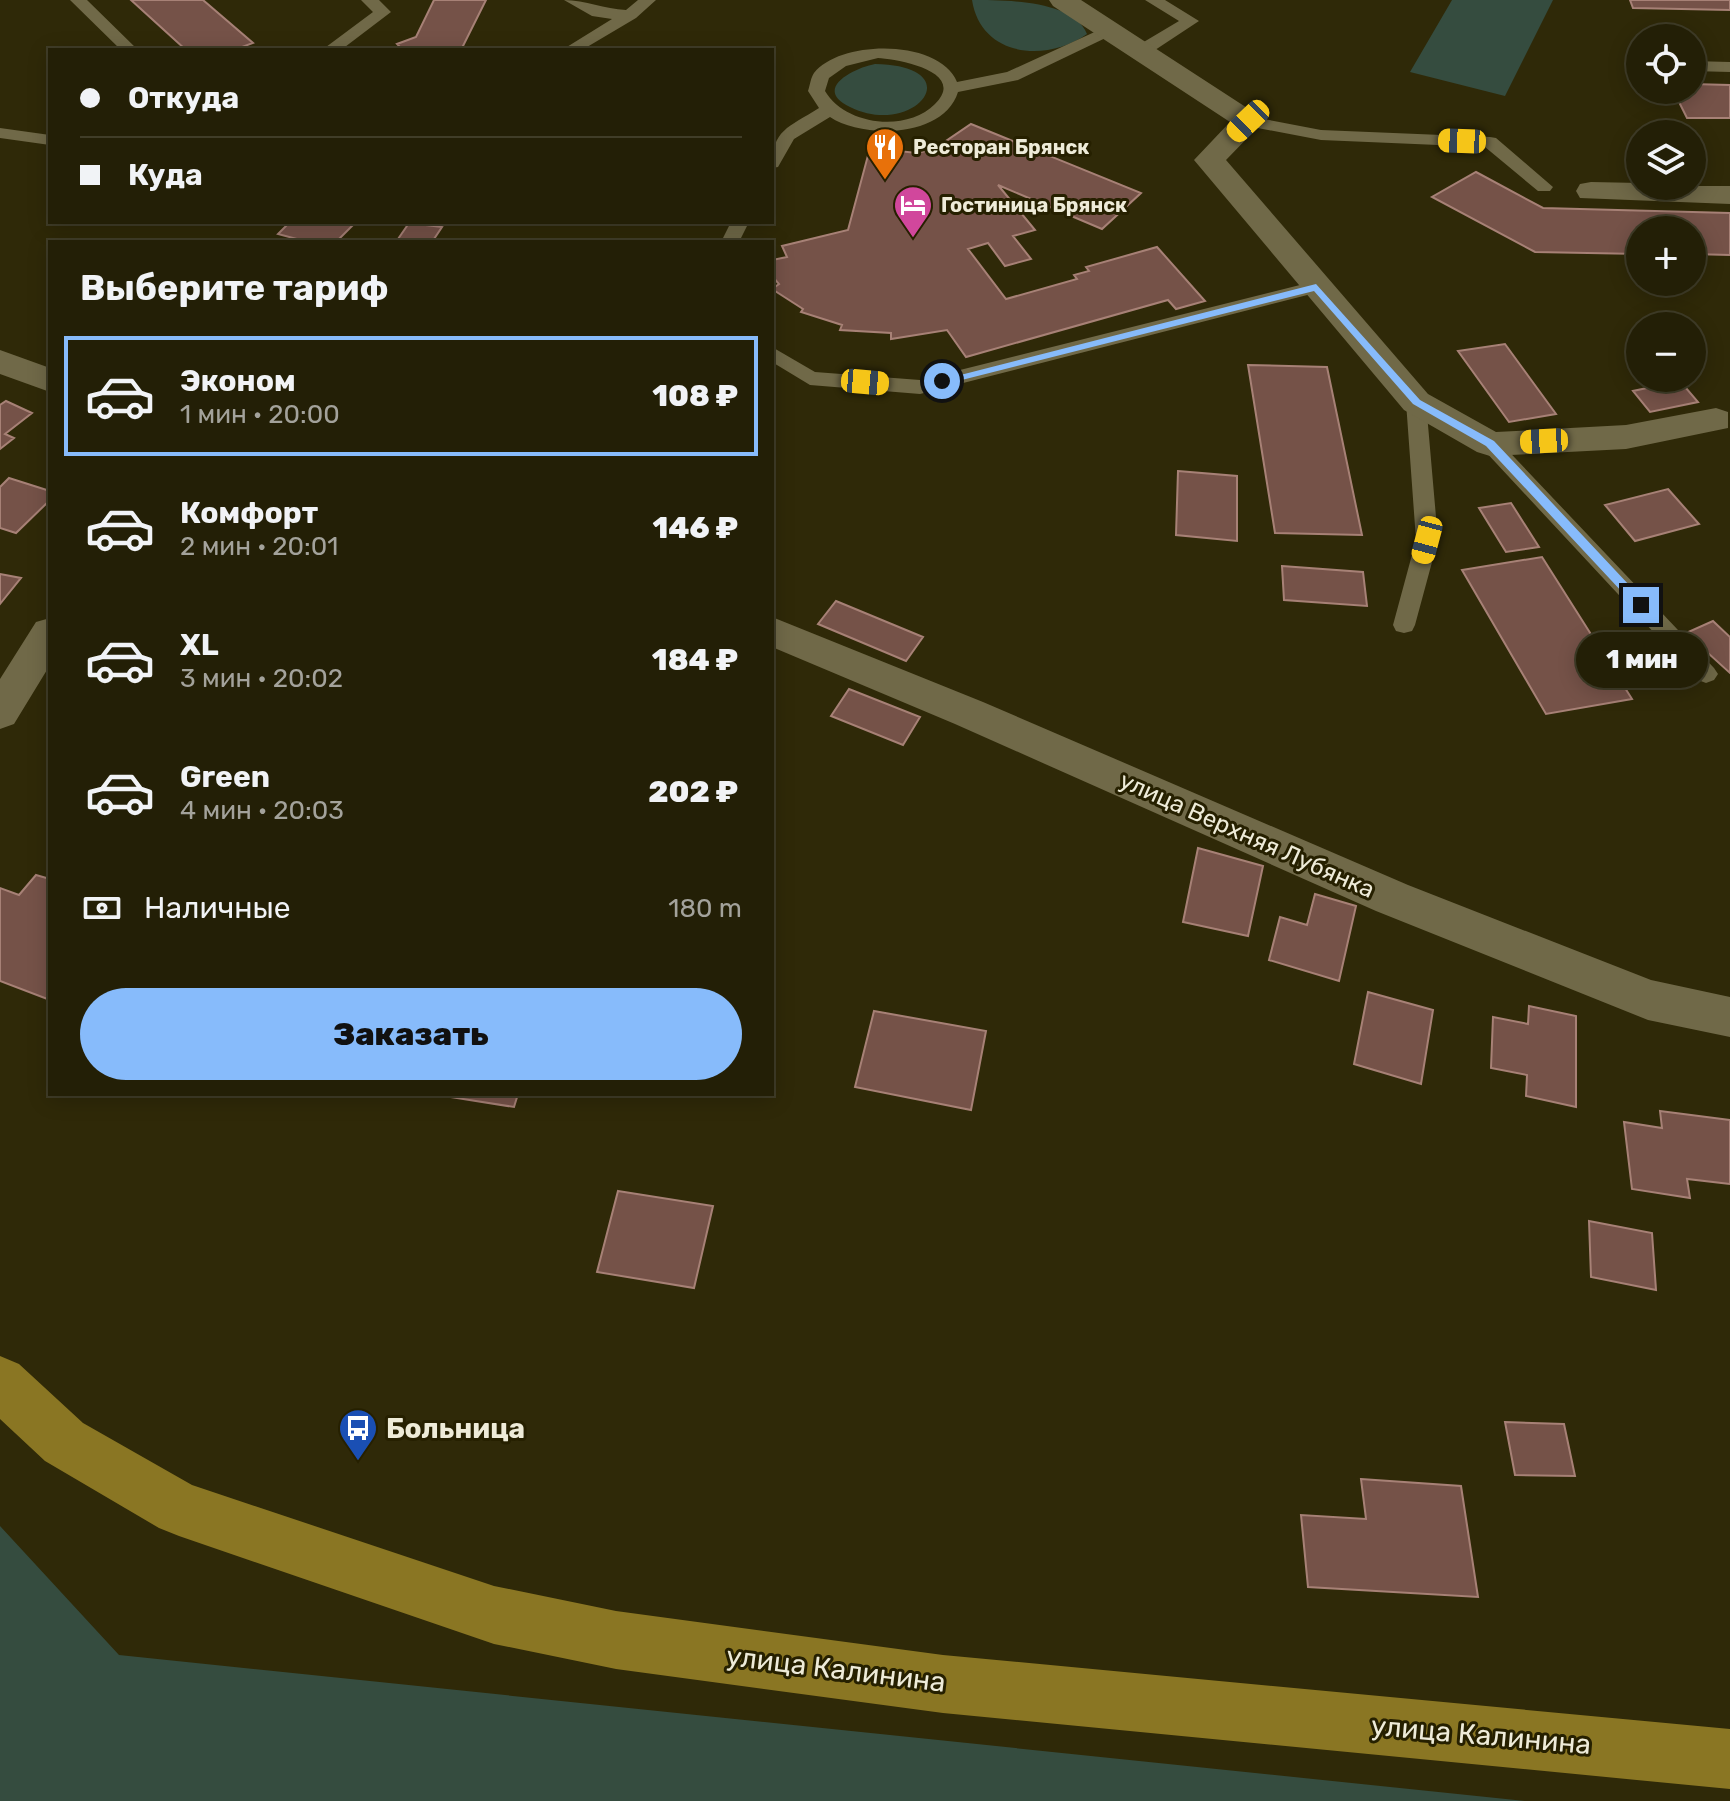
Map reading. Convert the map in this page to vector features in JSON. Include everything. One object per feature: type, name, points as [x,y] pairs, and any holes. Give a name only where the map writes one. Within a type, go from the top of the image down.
[{"type":"main road","name":"улица Калинина","points":[[0,1383],[64,1442],[179,1508],[494,1615],[616,1640],[943,1684],[1730,1759]]},
{"type":"street","points":[[1063,0],[1112,29],[1248,121],[1209,160],[1416,402],[1490,444],[1626,437],[1716,420]]},
{"type":"street","points":[[1591,191],[1730,195]]},
{"type":"street","points":[[0,361],[48,380]]},
{"type":"street","name":"улица Верхняя Лубянка","points":[[774,632],[969,713],[1392,898],[1648,1000],[1730,1017]]},
{"type":"street","points":[[0,713],[48,635]]},
{"type":"lane","points":[[78,0],[128,48]]},
{"type":"lane","points":[[333,48],[383,12],[369,0]]},
{"type":"lane","points":[[572,0],[598,13],[630,15]]},
{"type":"lane","points":[[573,48],[630,15],[648,0]]},
{"type":"lane","points":[[1143,50],[1191,21],[1153,0]]},
{"type":"lane","points":[[950,89],[1012,76],[1112,29]]},
{"type":"lane","points":[[899,54],[935,67],[946,77],[950,89],[946,101],[936,112],[899,126],[854,123],[828,110],[816,94],[816,82],[824,71],[857,55],[899,54]]},
{"type":"lane","points":[[1706,66],[1730,67]]},
{"type":"lane","points":[[774,159],[787,136],[828,110]]},
{"type":"lane","points":[[1248,121],[1321,135],[1490,142],[1544,187]]},
{"type":"lane","points":[[0,133],[48,140]]},
{"type":"lane","points":[[774,354],[810,378],[920,387],[1316,287]]},
{"type":"lane","points":[[1404,625],[1427,540],[1416,402]]},
{"type":"lane","points":[[1490,444],[1706,674]]},
{"type":"green space","points":[[972,0],[1019,2],[1054,8],[1080,23],[1087,34],[1053,49],[1018,49],[988,33],[978,19]]},
{"type":"green space","points":[[1452,0],[1553,0],[1505,96],[1410,72]]},
{"type":"green space","points":[[875,64],[905,68],[921,76],[927,87],[923,98],[912,108],[895,114],[873,114],[839,100],[835,93],[840,80]]},
{"type":"green space","points":[[0,1526],[119,1655],[1525,1801],[0,1801]]},
{"type":"building","points":[[131,0],[203,0],[253,43],[239,48],[184,48]]},
{"type":"building","points":[[434,0],[486,0],[462,48],[401,48],[397,44],[416,37]]},
{"type":"building","points":[[1630,0],[1730,0],[1730,10],[1633,8]]},
{"type":"building","points":[[1706,84],[1730,85],[1730,118],[1687,118],[1680,104],[1706,104]]},
{"type":"building","name":"Гостиница Брянск","points":[[971,124],[1141,193],[1102,229],[998,185],[1035,230],[1013,236],[1031,259],[1005,266],[988,243],[968,249],[1006,299],[1077,279],[1074,275],[1089,271],[1086,267],[1157,247],[1205,301],[1176,309],[1168,300],[966,357],[947,330],[891,339],[891,333],[840,330],[842,325],[801,312],[803,309],[774,290],[779,284],[774,278],[774,260],[787,257],[782,246],[848,230],[870,148],[917,153],[934,149]]},
{"type":"building","points":[[1476,172],[1543,208],[1730,213],[1730,255],[1706,254],[1706,216],[1626,216],[1626,254],[1535,252],[1432,197]]},
{"type":"building","points":[[288,224],[354,224],[338,240],[300,240],[278,234]]},
{"type":"building","points":[[408,224],[442,227],[433,240],[397,240]]},
{"type":"building","points":[[1505,344],[1556,414],[1509,422],[1458,351]]},
{"type":"building","points":[[1248,365],[1327,367],[1362,535],[1275,533]]},
{"type":"building","points":[[1634,392],[1689,392],[1698,402],[1650,412]]},
{"type":"building","points":[[6,401],[32,413],[5,434],[14,438],[0,449],[0,405]]},
{"type":"building","points":[[1178,471],[1237,476],[1237,541],[1176,535]]},
{"type":"building","points":[[9,478],[48,490],[48,502],[16,533],[0,528],[0,487]]},
{"type":"building","points":[[1668,489],[1699,524],[1635,541],[1605,505]]},
{"type":"building","points":[[1511,503],[1539,547],[1506,552],[1479,508]]},
{"type":"building","points":[[1542,557],[1632,699],[1546,714],[1462,570]]},
{"type":"building","points":[[1282,566],[1363,572],[1367,606],[1284,600]]},
{"type":"building","points":[[0,574],[21,578],[0,604]]},
{"type":"building","points":[[836,601],[923,637],[906,661],[818,624]]},
{"type":"building","points":[[1713,621],[1730,637],[1730,673],[1686,633]]},
{"type":"building","points":[[849,689],[920,717],[903,745],[831,716]]},
{"type":"building","points":[[1198,848],[1263,866],[1248,936],[1183,922]]},
{"type":"building","points":[[36,875],[48,878],[48,999],[0,981],[0,888],[19,895]]},
{"type":"building","points":[[1315,894],[1356,906],[1339,981],[1269,960],[1280,917],[1307,925]]},
{"type":"building","points":[[1368,992],[1433,1010],[1421,1084],[1354,1064]]},
{"type":"building","points":[[1529,1006],[1576,1016],[1576,1107],[1526,1096],[1527,1075],[1491,1068],[1493,1017],[1528,1024]]},
{"type":"building","points":[[874,1011],[986,1031],[971,1110],[855,1087]]},
{"type":"building","points":[[450,1096],[517,1096],[514,1107]]},
{"type":"building","points":[[1660,1111],[1730,1120],[1730,1184],[1687,1179],[1690,1198],[1632,1189],[1624,1122],[1662,1128]]},
{"type":"building","points":[[618,1191],[713,1206],[694,1288],[597,1272]]},
{"type":"building","points":[[1589,1221],[1652,1233],[1656,1290],[1591,1277]]},
{"type":"building","points":[[1505,1422],[1564,1424],[1575,1476],[1515,1475]]},
{"type":"building","points":[[1361,1479],[1461,1486],[1478,1597],[1308,1587],[1301,1515],[1366,1519]]},
{"type":"place","name":"Ресторан Брянск","points":[[885,181]]},
{"type":"place","name":"Гостиница Брянск","points":[[913,239]]},
{"type":"place","name":"Больница","points":[[358,1462]]},
{"type":"route","points":[[942,381],[1316,287],[1416,402],[1490,444],[1641,605]]}]
